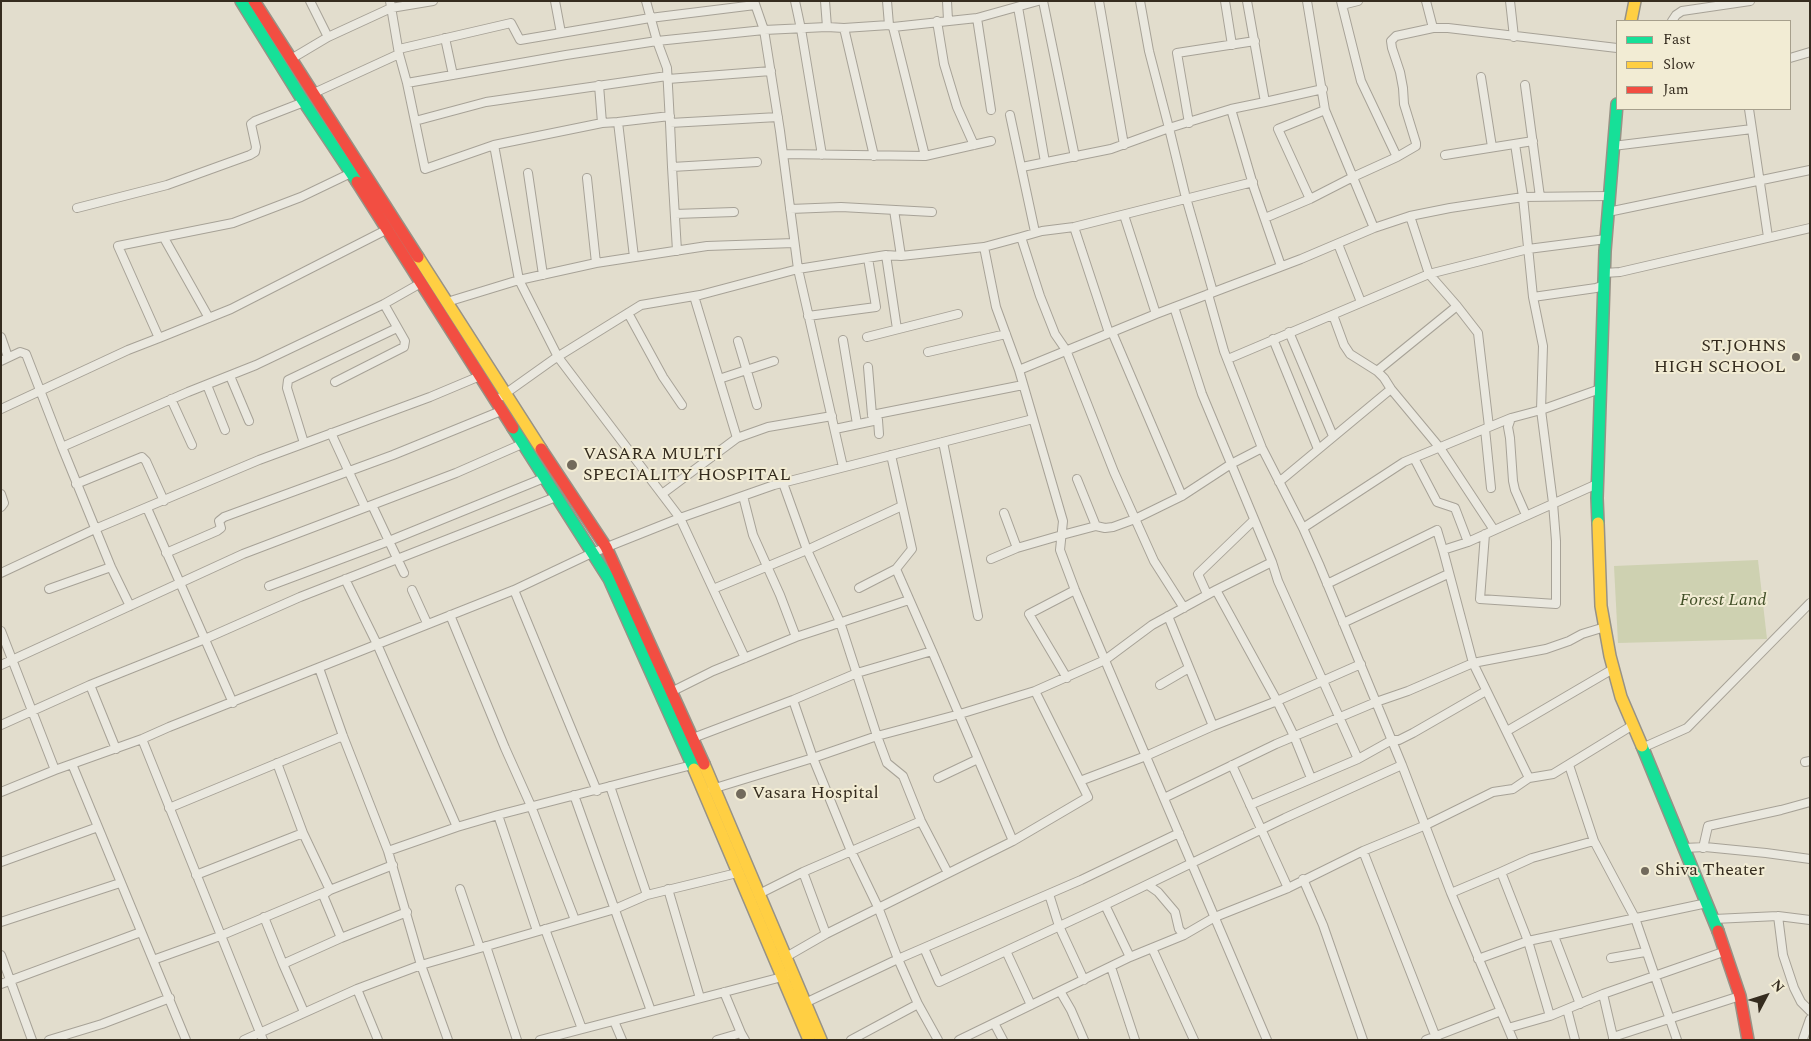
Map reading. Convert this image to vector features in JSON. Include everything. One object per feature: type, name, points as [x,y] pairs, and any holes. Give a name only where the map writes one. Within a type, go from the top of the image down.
[{"type":"main road","points":[[241,1],[480,376],[500,397],[501,411],[609,579],[692,765],[709,789],[786,957],[788,976],[809,1040]]},
{"type":"main road","points":[[1631,20],[1635,1]]},
{"type":"main road","points":[[259,2],[291,58],[447,302],[500,397],[606,547],[693,738],[737,873],[788,976],[805,1003],[820,1040]]},
{"type":"main road","points":[[1617,110],[1604,273],[1597,484],[1601,606],[1613,668],[1621,697],[1726,951],[1740,996],[1748,1040]]},
{"type":"street","points":[[310,1],[328,38]]},
{"type":"street","points":[[291,58],[391,5],[434,1]]},
{"type":"street","points":[[555,1],[561,33]]},
{"type":"street","points":[[646,1],[667,68],[677,251]]},
{"type":"street","points":[[794,1],[801,29],[822,155]]},
{"type":"street","points":[[825,1],[826,27]]},
{"type":"street","points":[[887,1],[891,26],[925,156]]},
{"type":"street","points":[[947,1],[948,20]]},
{"type":"street","points":[[407,83],[657,41],[764,30],[891,26],[977,18],[1038,1]]},
{"type":"street","points":[[1043,1],[1075,157]]},
{"type":"street","points":[[1099,1],[1124,145]]},
{"type":"street","points":[[1140,1],[1149,51],[1228,359],[1262,448],[1303,528],[1361,664],[1426,824],[1451,893],[1513,1040]]},
{"type":"street","points":[[1225,1],[1232,45]]},
{"type":"street","points":[[1247,1],[1265,102]]},
{"type":"street","points":[[1308,1],[1325,110],[1374,228]]},
{"type":"street","points":[[1358,1],[1342,3],[1361,81],[1397,157]]},
{"type":"street","points":[[1426,1],[1433,28]]},
{"type":"street","points":[[1510,1],[1514,37]]},
{"type":"street","points":[[1673,20],[1682,11],[1750,1]]},
{"type":"street","points":[[314,93],[399,52],[446,38],[511,23],[520,40],[650,18],[755,3],[764,30],[771,71],[798,269],[843,467]]},
{"type":"street","points":[[391,5],[399,52],[425,169],[494,145],[602,123],[778,118]]},
{"type":"street","points":[[1018,7],[1045,162]]},
{"type":"street","points":[[977,18],[991,110]]},
{"type":"street","points":[[937,21],[947,72],[957,107],[974,145]]},
{"type":"street","points":[[844,28],[874,156]]},
{"type":"street","points":[[1265,218],[1310,199],[1414,148],[1416,143],[1404,104],[1403,88],[1391,41],[1393,38],[1433,28],[1616,48]]},
{"type":"street","points":[[446,38],[452,75]]},
{"type":"street","points":[[1189,123],[1177,53],[1255,41]]},
{"type":"street","points":[[1791,58],[1810,52]]},
{"type":"street","points":[[415,121],[486,102],[599,85],[667,77],[771,71]]},
{"type":"street","points":[[1481,76],[1492,146]]},
{"type":"street","points":[[599,85],[602,123]]},
{"type":"street","points":[[1525,85],[1540,197]]},
{"type":"street","points":[[1022,167],[1124,145],[1169,128],[1231,109],[1322,89]]},
{"type":"street","points":[[77,208],[167,184],[250,155],[255,152],[256,147],[251,124],[304,102]]},
{"type":"street","points":[[1231,109],[1281,266]]},
{"type":"street","points":[[1310,199],[1278,129],[1325,110]]},
{"type":"street","points":[[1749,110],[1768,237]]},
{"type":"street","points":[[1010,115],[1035,232]]},
{"type":"street","points":[[618,122],[634,258]]},
{"type":"street","points":[[1614,146],[1752,129]]},
{"type":"street","points":[[783,154],[925,156],[992,141]]},
{"type":"street","points":[[1445,155],[1492,146],[1533,141]]},
{"type":"street","points":[[1485,534],[1480,599],[1556,604],[1556,541],[1541,410],[1543,346],[1533,297],[1523,197],[1515,144]]},
{"type":"street","points":[[494,145],[519,280],[558,357],[680,518],[745,658]]},
{"type":"street","points":[[672,167],[757,162]]},
{"type":"street","points":[[1608,212],[1810,170]]},
{"type":"street","points":[[159,338],[118,246],[233,223],[301,198],[351,173]]},
{"type":"street","points":[[528,173],[543,275]]},
{"type":"street","points":[[587,178],[596,263]]},
{"type":"street","points":[[500,397],[558,357],[641,305],[694,296],[798,269],[886,255],[901,256],[984,247],[1035,232],[1074,227],[1253,182]]},
{"type":"street","points":[[1019,370],[1374,228],[1410,216],[1523,197],[1609,196]]},
{"type":"street","points":[[790,210],[841,207],[932,212]]},
{"type":"street","points":[[894,210],[901,256]]},
{"type":"street","points":[[674,214],[734,212]]},
{"type":"street","points":[[1124,215],[1156,314]]},
{"type":"street","points":[[1410,216],[1429,274],[1478,333],[1487,428],[1490,488]]},
{"type":"street","points":[[1074,227],[1111,332],[1182,496]]},
{"type":"street","points":[[1604,273],[1620,272],[1810,228]]},
{"type":"street","points":[[1,410],[128,350],[231,309],[386,230]]},
{"type":"street","points":[[1021,236],[1040,296],[1056,334],[1066,350],[1094,424],[1135,519],[1154,562],[1184,608]]},
{"type":"street","points":[[164,238],[210,318]]},
{"type":"street","points":[[1228,359],[1429,274],[1528,249],[1606,240]]},
{"type":"street","points":[[447,302],[519,280],[596,263],[707,246],[794,243]]},
{"type":"street","points":[[1338,244],[1361,302]]},
{"type":"street","points":[[984,247],[996,307],[1024,385],[1063,521],[1060,550],[1075,590],[1267,1040]]},
{"type":"street","points":[[886,255],[897,329]]},
{"type":"street","points":[[808,316],[876,307],[868,258]]},
{"type":"street","points":[[62,447],[171,399],[256,365],[384,304],[421,283]]},
{"type":"street","points":[[1533,297],[1596,288],[1604,285]]},
{"type":"street","points":[[694,296],[737,438]]},
{"type":"street","points":[[335,382],[404,347],[405,341],[384,304]]},
{"type":"street","points":[[1377,371],[1457,306]]},
{"type":"street","points":[[1174,307],[1202,394],[1272,562],[1278,581],[1358,759]]},
{"type":"street","points":[[628,313],[663,377],[682,405]]},
{"type":"street","points":[[867,337],[958,314]]},
{"type":"street","points":[[1333,315],[1344,345],[1350,354],[1377,371],[1440,448],[1494,530]]},
{"type":"street","points":[[304,443],[287,388],[288,380],[397,328]]},
{"type":"street","points":[[1288,332],[1333,436]]},
{"type":"street","points":[[928,352],[1006,334]]},
{"type":"street","points":[[1,337],[5,359],[20,352],[26,354],[76,484],[111,567],[130,606]]},
{"type":"street","points":[[1273,339],[1318,449]]},
{"type":"street","points":[[844,340],[857,424]]},
{"type":"street","points":[[738,341],[757,405]]},
{"type":"street","points":[[720,379],[774,361]]},
{"type":"street","points":[[868,367],[879,434]]},
{"type":"street","points":[[230,376],[249,421]]},
{"type":"street","points":[[1,573],[95,529],[259,460],[430,397],[480,376]]},
{"type":"street","points":[[207,385],[225,430]]},
{"type":"street","points":[[835,429],[857,424],[875,417],[1024,385]]},
{"type":"street","points":[[1279,482],[1391,389]]},
{"type":"street","points":[[1303,528],[1404,462],[1511,418],[1541,410],[1600,389]]},
{"type":"street","points":[[171,399],[192,445]]},
{"type":"street","points":[[166,553],[217,531],[220,528],[220,521],[224,517],[393,455],[501,411]]},
{"type":"street","points":[[662,494],[737,438],[768,427],[832,416]]},
{"type":"street","points":[[1511,418],[1508,427],[1513,481],[1526,515]]},
{"type":"street","points":[[1,792],[55,770],[142,739],[514,590],[592,553],[680,518],[783,483],[1033,419]]},
{"type":"street","points":[[331,433],[348,470],[389,541],[404,573]]},
{"type":"street","points":[[943,442],[978,616]]},
{"type":"street","points":[[1,665],[265,545],[456,474],[522,444]]},
{"type":"street","points":[[991,559],[1017,548],[1062,535],[1096,526],[1113,527],[1135,519],[1182,496],[1231,464],[1262,448]]},
{"type":"street","points":[[858,588],[896,569],[912,549],[891,455]]},
{"type":"street","points":[[76,484],[142,457],[146,461],[164,500]]},
{"type":"street","points":[[1414,458],[1437,502],[1455,508],[1468,542]]},
{"type":"street","points":[[268,586],[389,541],[544,478]]},
{"type":"street","points":[[1077,479],[1096,526]]},
{"type":"street","points":[[783,483],[807,550],[840,622],[887,763],[903,776],[921,821],[948,872]]},
{"type":"street","points":[[1443,550],[1468,542],[1597,484]]},
{"type":"street","points":[[1,494],[4,503],[1,507]]},
{"type":"street","points":[[743,496],[753,535],[796,637]]},
{"type":"street","points":[[1,724],[90,685],[205,639],[300,597],[556,497]]},
{"type":"street","points":[[713,588],[807,550],[902,506]]},
{"type":"street","points":[[147,508],[233,703]]},
{"type":"street","points":[[1004,513],[1017,548]]},
{"type":"street","points":[[1207,594],[1198,574],[1254,520]]},
{"type":"street","points":[[1327,584],[1437,530],[1473,663],[1529,778]]},
{"type":"street","points":[[709,789],[813,758],[877,736],[1035,692],[1105,660],[1168,616],[1207,594],[1272,562]]},
{"type":"street","points":[[49,589],[111,567]]},
{"type":"street","points":[[896,569],[1013,841]]},
{"type":"street","points":[[1343,623],[1448,574]]},
{"type":"street","points":[[345,579],[377,644],[457,827]]},
{"type":"street","points":[[412,590],[428,623]]},
{"type":"street","points":[[514,590],[596,791]]},
{"type":"street","points":[[1067,678],[1029,614],[1075,590]]},
{"type":"street","points":[[1216,590],[1277,701],[1311,778]]},
{"type":"street","points":[[671,692],[713,670],[796,637],[909,600]]},
{"type":"street","points":[[1642,748],[1687,728],[1810,603]]},
{"type":"street","points":[[450,615],[531,806],[575,920]]},
{"type":"street","points":[[1168,616],[1213,726]]},
{"type":"street","points":[[1164,798],[1294,736],[1376,702],[1408,692],[1473,663],[1546,649],[1605,627]]},
{"type":"street","points":[[1,631],[55,770]]},
{"type":"street","points":[[693,738],[857,673],[932,651]]},
{"type":"street","points":[[1080,781],[1146,756],[1361,664]]},
{"type":"street","points":[[320,668],[343,736],[388,851],[421,965],[448,1040]]},
{"type":"street","points":[[1160,685],[1190,668]]},
{"type":"street","points":[[1507,732],[1613,668]]},
{"type":"street","points":[[90,685],[116,749]]},
{"type":"street","points":[[1250,805],[1358,759],[1392,740],[1400,740],[1486,691]]},
{"type":"street","points":[[786,957],[826,934],[1013,841],[1088,797],[1035,692]]},
{"type":"street","points":[[792,700],[850,851],[878,908],[918,1004],[938,1040]]},
{"type":"street","points":[[959,1040],[1130,957],[1184,935],[1215,917],[1288,888],[1363,851],[1494,792],[1513,788],[1529,778],[1553,774],[1633,725]]},
{"type":"street","points":[[169,808],[343,736]]},
{"type":"street","points":[[142,739],[261,1037]]},
{"type":"street","points":[[938,778],[978,759]]},
{"type":"street","points":[[277,763],[303,833],[330,890]]},
{"type":"street","points":[[72,764],[186,1040]]},
{"type":"street","points":[[388,851],[498,815],[692,765]]},
{"type":"street","points":[[1232,765],[1288,888]]},
{"type":"street","points":[[924,948],[939,982],[1105,906],[1402,765]]},
{"type":"street","points":[[1569,765],[1594,841],[1635,918],[1645,952],[1677,1040]]},
{"type":"street","points":[[610,786],[647,895]]},
{"type":"street","points":[[574,795],[652,1011]]},
{"type":"street","points":[[1703,848],[1708,826],[1810,802]]},
{"type":"street","points":[[498,815],[537,931]]},
{"type":"street","points":[[758,894],[803,872],[921,821]]},
{"type":"street","points":[[1,862],[98,827]]},
{"type":"street","points":[[196,875],[303,833]]},
{"type":"street","points":[[805,1003],[898,959],[1049,894],[1179,833]]},
{"type":"street","points":[[1451,893],[1532,858],[1594,841]]},
{"type":"street","points":[[1684,848],[1766,853],[1810,859]]},
{"type":"street","points":[[1363,851],[1436,1038]]},
{"type":"street","points":[[153,960],[220,936],[392,865]]},
{"type":"street","points":[[803,872],[826,934]]},
{"type":"street","points":[[1501,872],[1528,941],[1550,1016]]},
{"type":"street","points":[[244,1040],[261,1037],[304,1012],[421,965],[614,909],[647,895],[737,873]]},
{"type":"street","points":[[1303,879],[1323,925],[1363,1040]]},
{"type":"street","points":[[1,922],[120,883]]},
{"type":"street","points":[[1148,884],[1158,892],[1175,912],[1179,929],[1184,935]]},
{"type":"street","points":[[460,889],[517,1040]]},
{"type":"street","points":[[668,889],[700,998]]},
{"type":"street","points":[[330,890],[323,895],[341,938]]},
{"type":"street","points":[[1049,894],[1059,926],[1084,980]]},
{"type":"street","points":[[1478,958],[1528,941],[1707,903]]},
{"type":"street","points":[[1105,906],[1130,957]]},
{"type":"street","points":[[283,964],[341,938],[407,912]]},
{"type":"street","points":[[1714,919],[1778,916],[1810,920]]},
{"type":"street","points":[[1778,916],[1783,956],[1791,980],[1801,1002],[1810,1011]]},
{"type":"street","points":[[264,917],[304,1012]]},
{"type":"street","points":[[545,929],[582,1029]]},
{"type":"street","points":[[1,984],[141,932]]},
{"type":"street","points":[[1554,936],[1580,1004]]},
{"type":"street","points":[[1152,948],[1194,1040]]},
{"type":"street","points":[[1006,951],[1031,1005]]},
{"type":"street","points":[[1508,1028],[1550,1016],[1603,994],[1726,951]]},
{"type":"street","points":[[1611,958],[1645,952]]},
{"type":"street","points":[[1,955],[32,1040]]},
{"type":"street","points":[[1110,967],[1135,1040]]},
{"type":"street","points":[[540,1040],[570,1036],[582,1029],[614,1020],[788,976]]},
{"type":"street","points":[[356,990],[378,1040]]},
{"type":"street","points":[[1060,991],[1071,1010],[1084,1040]]},
{"type":"street","points":[[717,1040],[743,1036],[724,992]]},
{"type":"street","points":[[1603,994],[1613,1038],[1740,996]]},
{"type":"street","points":[[49,1040],[102,1024],[170,998]]},
{"type":"street","points":[[851,1040],[918,1004]]},
{"type":"street","points":[[1567,1009],[1575,1040]]},
{"type":"street","points":[[1426,1040],[1436,1038],[1501,1011]]},
{"type":"street","points":[[1804,1039],[1810,1019]]},
{"type":"street","points":[[614,1020],[622,1040]]},
{"type":"street","points":[[994,1023],[1003,1040]]},
{"type":"green space","name":"Forest Land","points":[[1758,560],[1767,639],[1618,643],[1614,566]]},
{"type":"traffic: fast","points":[[241,1],[300,96],[357,182]]},
{"type":"traffic: fast","points":[[1598,523],[1597,498],[1605,251],[1617,110]]},
{"type":"traffic: fast","points":[[513,428],[609,579],[694,769]]},
{"type":"traffic: fast","points":[[1642,746],[1718,931]]},
{"type":"traffic: slow","points":[[1631,20],[1635,1]]},
{"type":"traffic: slow","points":[[418,257],[541,449]]},
{"type":"traffic: slow","points":[[1598,523],[1601,606],[1610,656],[1621,697],[1642,746]]},
{"type":"traffic: slow","points":[[704,764],[821,1040]]},
{"type":"traffic: slow","points":[[694,769],[809,1040]]},
{"type":"traffic: jam","points":[[254,1],[418,257]]},
{"type":"traffic: jam","points":[[357,182],[513,428]]},
{"type":"traffic: jam","points":[[541,449],[606,547],[704,764]]},
{"type":"traffic: jam","points":[[1718,931],[1740,996],[1748,1040]]},
{"type":"place","name":"ST.JOHNS HIGH SCHOOL","points":[[1796,357]]},
{"type":"place","name":"VASARA MULTI SPECIALITY HOSPITAL","points":[[572,465]]},
{"type":"place","name":"Vasara Hospital","points":[[741,794]]},
{"type":"place","name":"Shiva Theater","points":[[1645,871]]}]
